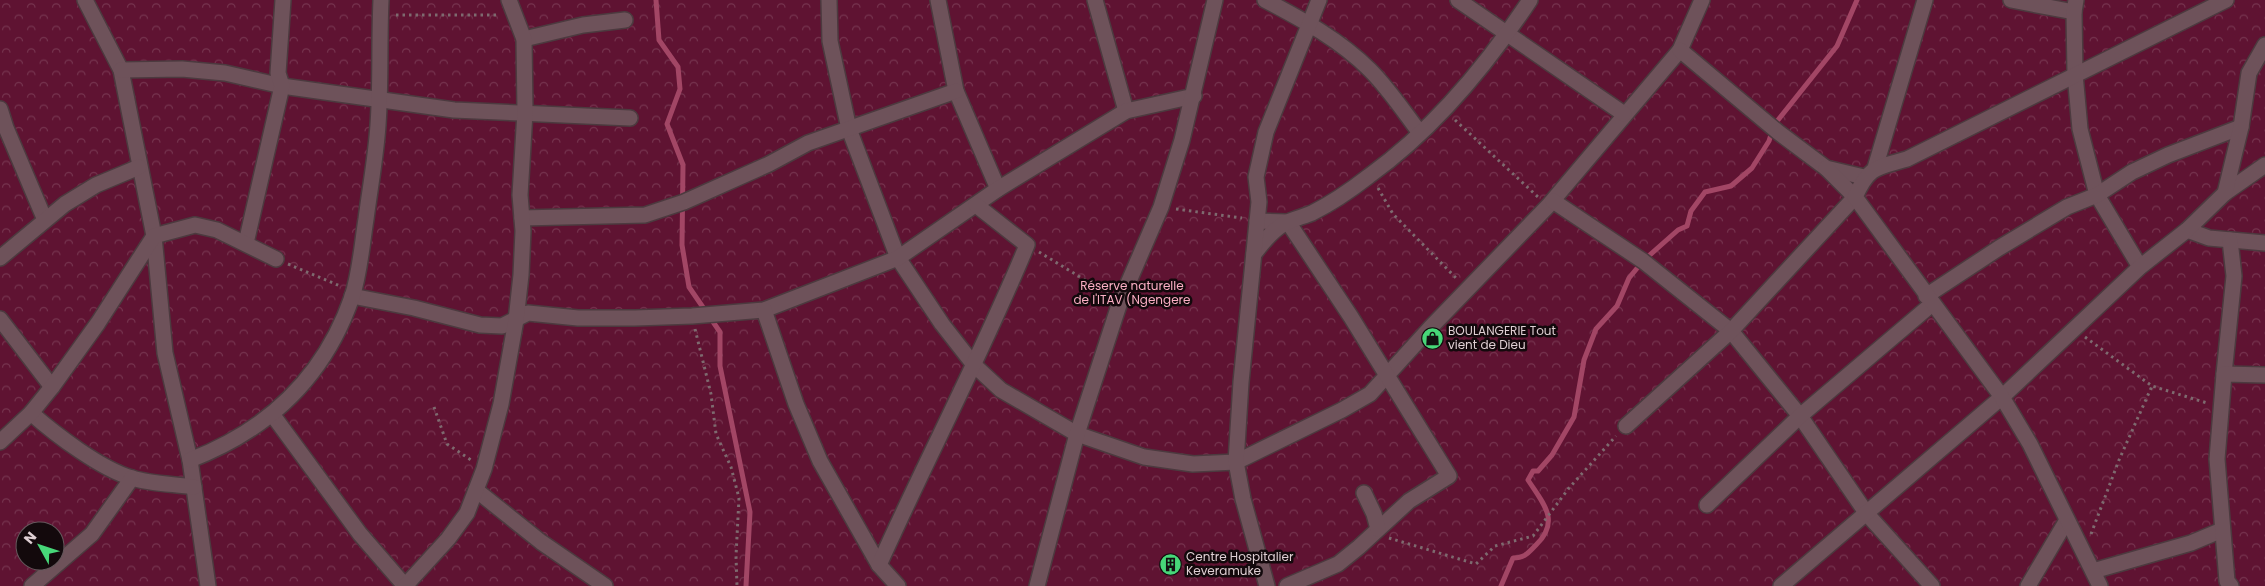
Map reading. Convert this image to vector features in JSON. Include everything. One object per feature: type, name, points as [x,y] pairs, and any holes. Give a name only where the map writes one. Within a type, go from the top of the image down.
[{"type":"street","points":[[86,0],[121,70],[154,236],[165,353],[190,460],[208,586]]},
{"type":"street","points":[[246,243],[282,86],[278,73],[283,0]]},
{"type":"street","points":[[272,414],[360,534],[405,586],[448,539],[467,512],[484,469],[501,404],[516,320],[521,275],[522,218],[520,195],[525,112],[524,38],[509,0]]},
{"type":"street","points":[[829,0],[830,41],[849,129],[898,258],[942,324],[974,365],[1001,390],[1077,434],[1144,457],[1193,464],[1236,462],[1342,410],[1370,394],[1550,204],[1624,114],[1680,50],[1702,0]]},
{"type":"street","points":[[938,0],[956,91],[998,189]]},
{"type":"street","points":[[1095,0],[1126,111]]},
{"type":"street","points":[[1037,586],[1077,434],[1120,302],[1161,207],[1194,96],[1215,0]]},
{"type":"street","points":[[1265,0],[1308,23],[1336,41],[1371,71],[1420,134]]},
{"type":"street","points":[[1267,586],[1243,499],[1236,462],[1241,382],[1259,202],[1256,177],[1266,132],[1308,23],[1319,0]]},
{"type":"street","points":[[1458,0],[1624,114]]},
{"type":"street","points":[[1254,254],[1267,237],[1288,222],[1318,210],[1370,176],[1420,134],[1507,35],[1530,0]]},
{"type":"street","points":[[1626,426],[1731,331],[1855,197],[1870,172],[1925,0]]},
{"type":"street","points":[[2011,0],[2075,6],[2075,74],[2080,129],[2097,195],[2140,267]]},
{"type":"street","points":[[1826,168],[1870,172],[1907,159],[2226,0]]},
{"type":"street","points":[[190,460],[241,437],[272,414],[311,375],[328,349],[352,296],[378,128],[380,100],[380,7]]},
{"type":"street","points":[[524,38],[583,25],[625,20]]},
{"type":"street","points":[[2225,193],[2241,127],[2249,73],[2265,45]]},
{"type":"street","points":[[1680,50],[1778,132],[1826,168],[1855,197],[2002,397],[2030,444],[2100,586]]},
{"type":"street","points":[[121,70],[182,69],[225,73],[282,86],[454,110],[630,118]]},
{"type":"street","points":[[522,218],[645,215],[684,202],[769,164],[808,143],[956,91]]},
{"type":"street","points":[[352,296],[414,308],[480,325],[502,326],[528,313],[578,318],[692,316],[764,310],[898,258],[998,189],[1126,111],[1194,96]]},
{"type":"street","points":[[0,109],[6,128],[45,220]]},
{"type":"street","points":[[1707,505],[1800,416],[1929,300],[1998,248],[2067,207],[2097,195],[2132,172],[2168,155],[2241,127]]},
{"type":"street","points":[[1781,586],[2002,397],[2140,267],[2187,230],[2225,193],[2245,181],[2265,164]]},
{"type":"street","points":[[0,258],[65,204],[96,185],[140,167]]},
{"type":"street","points":[[1550,204],[1630,252],[1731,331],[1800,416],[1867,514],[1932,586]]},
{"type":"street","points":[[887,578],[920,474],[974,365],[1027,245],[976,205]]},
{"type":"street","points":[[1257,221],[1288,222]]},
{"type":"street","points":[[1287,586],[1338,564],[1409,501],[1449,476],[1351,317],[1288,222]]},
{"type":"street","points":[[0,442],[31,413],[52,387],[98,323],[154,236],[194,224],[217,230],[276,259]]},
{"type":"street","points":[[2187,230],[2209,238],[2265,243]]},
{"type":"street","points":[[2230,240],[2234,276],[2220,406],[2217,459],[2227,581],[2232,586]]},
{"type":"street","points":[[764,310],[796,404],[820,460],[887,578]]},
{"type":"street","points":[[0,319],[52,387]]},
{"type":"street","points":[[2224,374],[2265,375]]},
{"type":"street","points":[[31,413],[47,427],[84,453],[132,478],[194,487]]},
{"type":"street","points":[[32,586],[92,534],[132,478]]},
{"type":"street","points":[[476,490],[541,542],[605,586]]},
{"type":"street","points":[[1364,493],[1374,514],[1376,532]]},
{"type":"street","points":[[2028,586],[2067,520]]},
{"type":"street","points":[[2093,571],[2191,543],[2222,530]]},
{"type":"path","points":[[380,7],[514,15]]},
{"type":"path","points":[[1443,109],[1550,204]]},
{"type":"path","points":[[1370,176],[1393,214],[1468,290]]},
{"type":"path","points":[[1161,207],[1257,221]]},
{"type":"path","points":[[1027,245],[1120,302]]},
{"type":"path","points":[[276,259],[336,283],[352,296]]},
{"type":"path","points":[[692,316],[711,394],[716,434],[731,468],[739,498],[736,556],[737,586]]},
{"type":"path","points":[[2075,329],[2152,386],[2220,406]]},
{"type":"path","points":[[2084,554],[2101,504],[2152,386]]},
{"type":"path","points":[[434,407],[447,444],[484,469]]},
{"type":"path","points":[[1376,532],[1476,564],[1495,546],[1533,536],[1569,488],[1626,426]]},
{"type":"green space","name":"Réserve naturelle de l'ITAV (Ngengere","points":[[0,0],[2265,0],[2265,586],[0,586]]},
{"type":"waterway","points":[[656,0],[659,40],[678,67],[680,89],[667,124],[683,165],[682,245],[689,287],[720,332],[720,366],[750,512],[746,586]]},
{"type":"waterway","points":[[1501,586],[1513,558],[1521,557],[1528,553],[1543,536],[1547,528],[1548,520],[1544,504],[1528,480],[1533,471],[1538,471],[1552,455],[1574,417],[1584,360],[1596,329],[1617,306],[1629,278],[1643,261],[1678,230],[1687,226],[1691,211],[1705,192],[1731,186],[1752,168],[1769,141],[1774,125],[1837,46],[1857,0]]},
{"type":"place","name":"BOULANGERIE Tout vient de Dieu","points":[[1432,338]]},
{"type":"place","name":"Centre Hospitalier Keveramuke","points":[[1170,564]]}]
